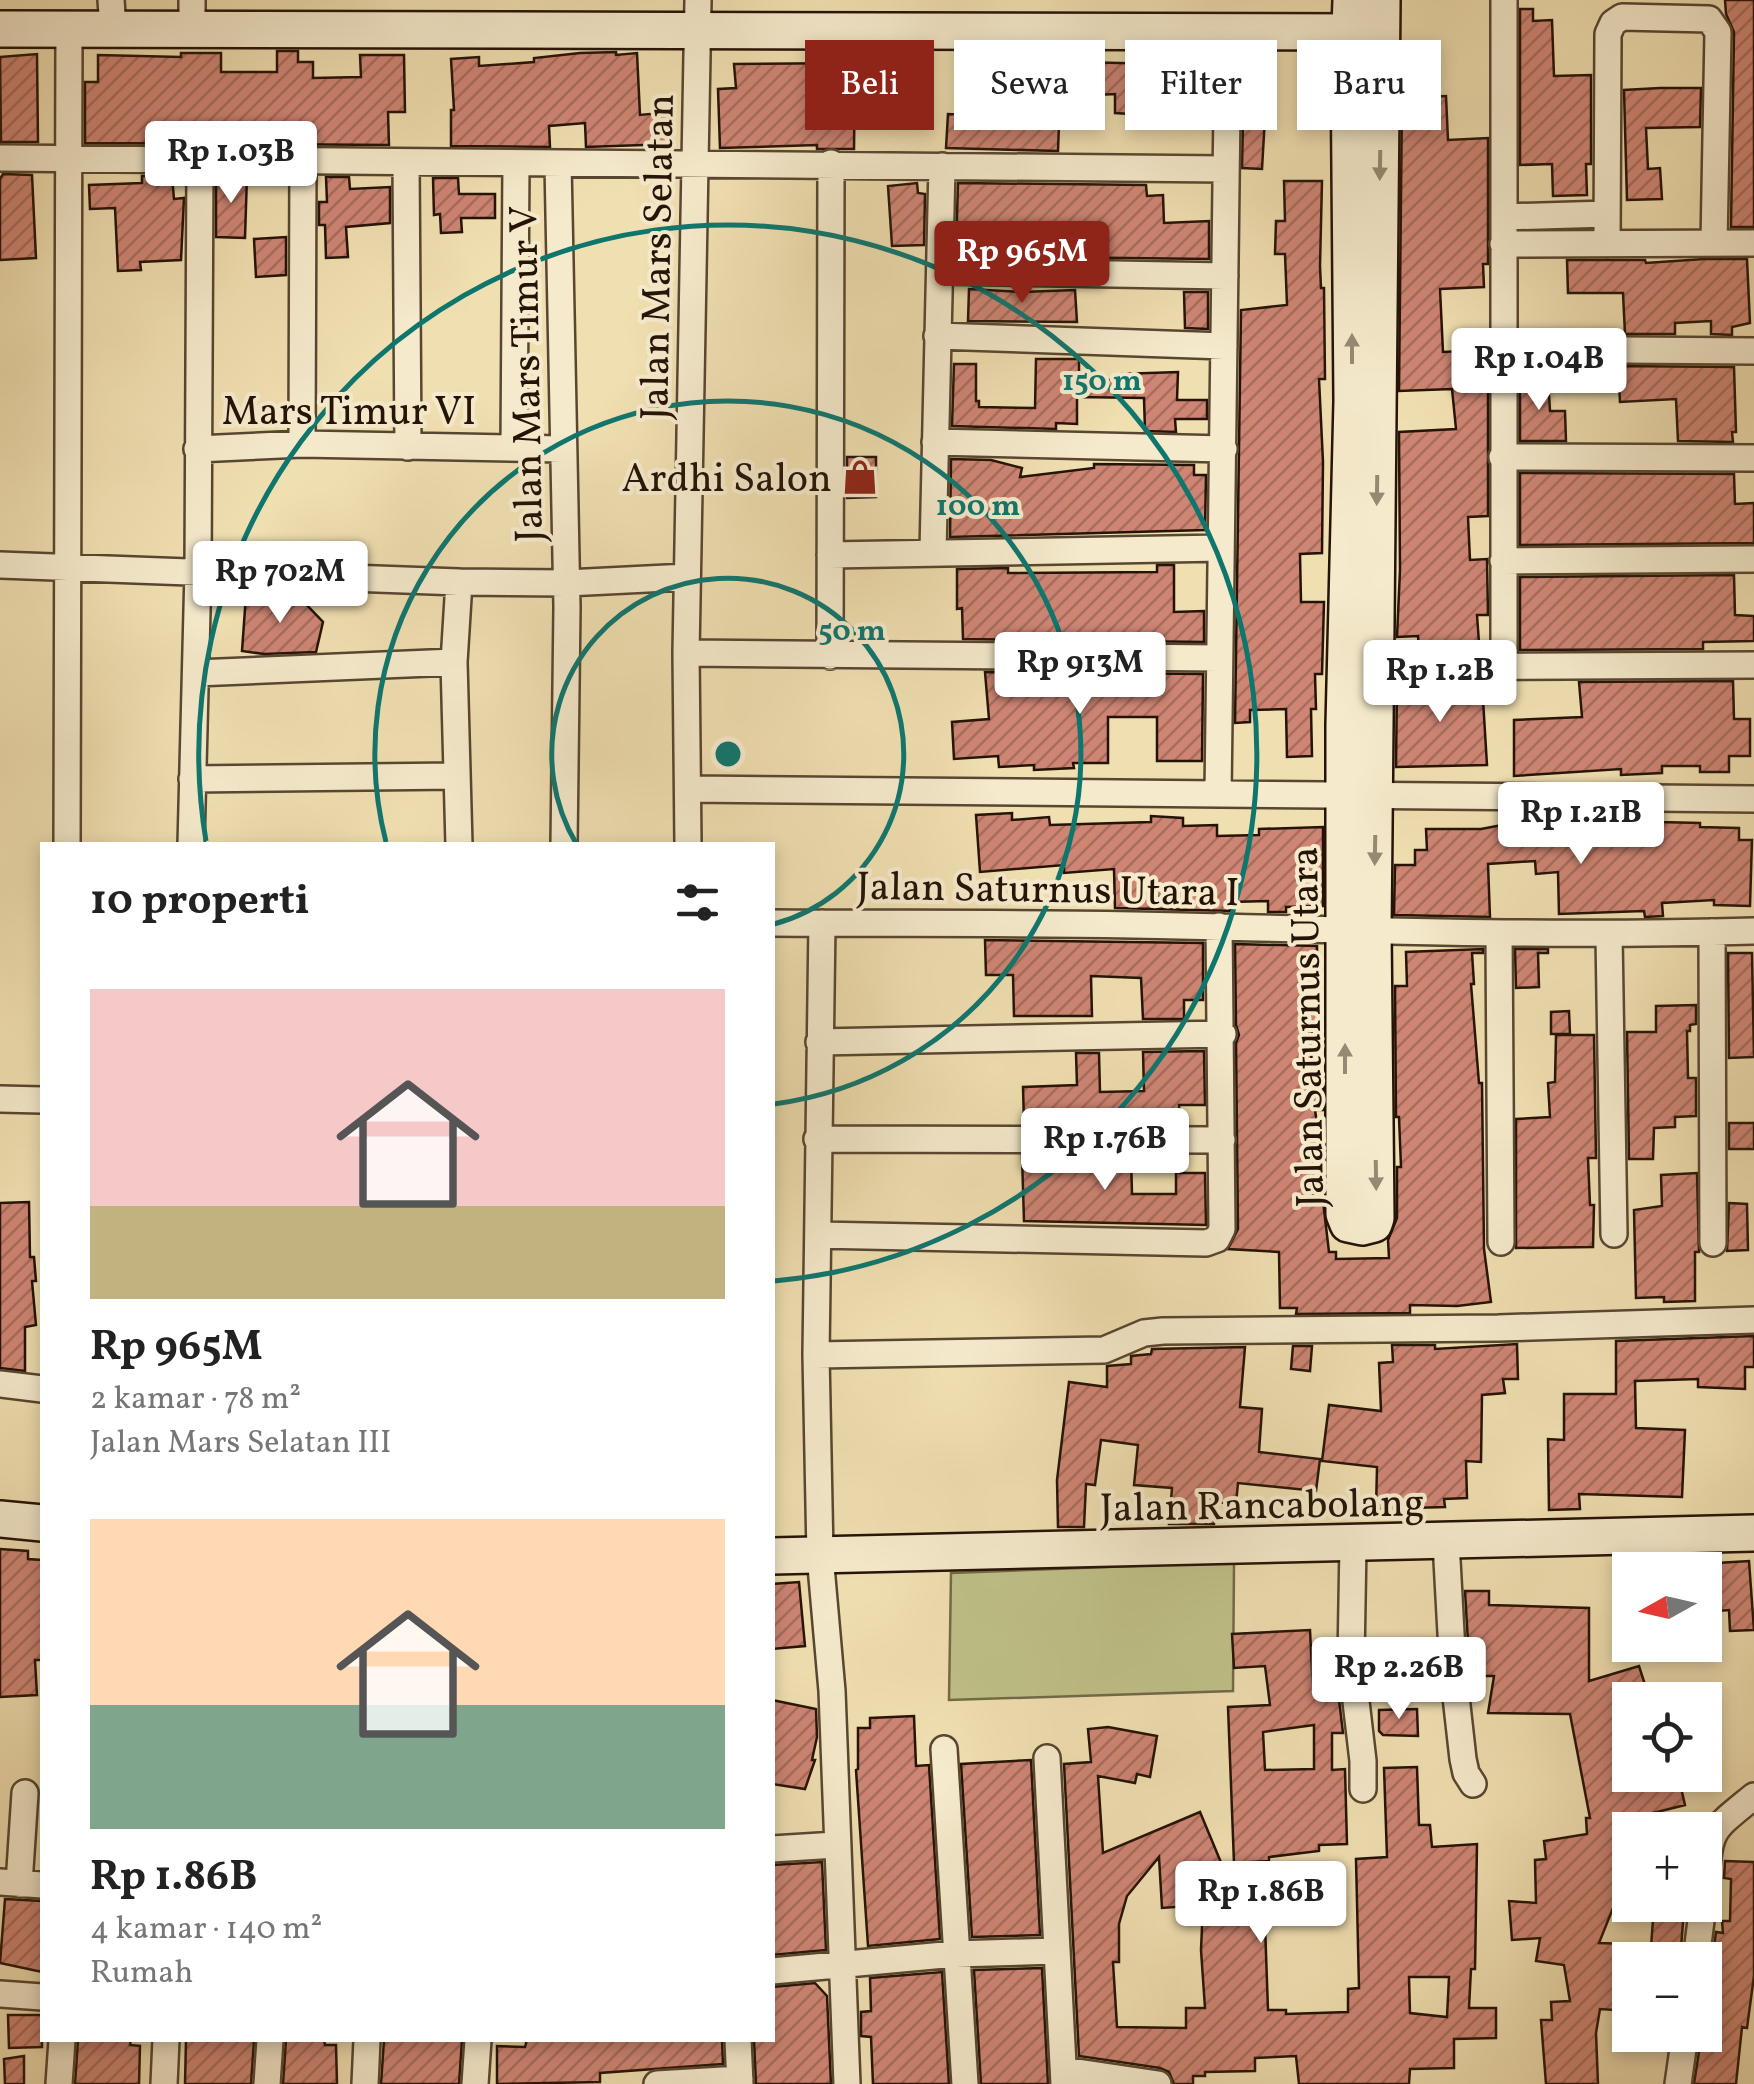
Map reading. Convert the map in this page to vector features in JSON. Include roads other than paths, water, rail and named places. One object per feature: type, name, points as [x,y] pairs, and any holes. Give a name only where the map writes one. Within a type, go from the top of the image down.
[{"type":"street","points":[[1504,0],[1504,665]]},
{"type":"street","points":[[0,29],[69,29],[112,15],[698,15],[1228,32],[1367,16]]},
{"type":"street","name":"Jalan Mars Selatan","points":[[688,842],[686,653],[698,15]]},
{"type":"street","name":"Jalan Saturnus Utara","points":[[1360,796],[1375,667],[1367,16]]},
{"type":"street","name":"Jalan Saturnus Utara","points":[[1359,932],[1376,1218],[1374,1224],[1362,1227],[1348,1224],[1345,1219],[1359,932],[1352,400],[1367,16]]},
{"type":"street","points":[[1607,244],[1608,34],[1613,23],[1622,17],[1710,19],[1718,32],[1714,243]]},
{"type":"street","points":[[67,842],[69,29]]},
{"type":"street","points":[[1218,794],[1228,32]]},
{"type":"street","points":[[0,158],[1226,169]]},
{"type":"street","points":[[191,842],[198,572],[200,160]]},
{"type":"street","points":[[302,160],[302,444]]},
{"type":"street","points":[[406,162],[408,447]]},
{"type":"street","points":[[514,447],[516,163]]},
{"type":"street","name":"Jalan Mars Timur V","points":[[558,164],[567,582],[564,842]]},
{"type":"street","points":[[830,656],[831,164]]},
{"type":"street","points":[[933,551],[942,166]]},
{"type":"street","points":[[1504,216],[1607,214]]},
{"type":"street","points":[[1504,244],[1754,244]]},
{"type":"street","points":[[940,271],[1225,276]]},
{"type":"street","points":[[937,336],[1224,346]]},
{"type":"street","points":[[1505,349],[1754,351]]},
{"type":"street","points":[[935,442],[1224,449]]},
{"type":"street","name":"Mars Timur VI","points":[[197,449],[302,444],[562,450]]},
{"type":"street","points":[[1502,457],[1754,458]]},
{"type":"street","points":[[830,555],[1221,548]]},
{"type":"street","points":[[1503,560],[1754,559]]},
{"type":"street","points":[[0,565],[459,582],[688,577]]},
{"type":"street","points":[[458,842],[454,662],[459,582]]},
{"type":"street","points":[[686,653],[1218,658]]},
{"type":"street","points":[[196,673],[454,662]]},
{"type":"street","points":[[1375,667],[1754,665]]},
{"type":"street","points":[[192,779],[456,776]]},
{"type":"street","points":[[688,789],[1754,799]]},
{"type":"street","name":"Jalan Saturnus Utara I","points":[[775,922],[1220,926],[1609,936],[1754,931]]},
{"type":"street","points":[[822,923],[816,1355],[820,1555],[832,1690],[847,2084]]},
{"type":"street","points":[[818,1234],[1206,1244],[1217,1239],[1222,1229],[1220,926]]},
{"type":"street","points":[[1712,932],[1713,1244]]},
{"type":"street","points":[[1500,934],[1501,1242]]},
{"type":"street","points":[[1609,936],[1614,1234]]},
{"type":"street","points":[[820,1042],[1222,1034]]},
{"type":"street","points":[[0,1099],[40,1100]]},
{"type":"street","points":[[817,1139],[1222,1140]]},
{"type":"street","points":[[816,1355],[1104,1350],[1144,1333],[1163,1331],[1498,1328],[1754,1320]]},
{"type":"street","points":[[0,1384],[40,1389]]},
{"type":"street","points":[[0,1519],[40,1523]]},
{"type":"street","name":"Jalan Rancabolang","points":[[775,1556],[1754,1533]]},
{"type":"street","points":[[1446,1542],[1453,1670],[1463,1759],[1473,1784]]},
{"type":"street","points":[[1353,1544],[1352,1659],[1362,1788]]},
{"type":"street","points":[[944,1749],[965,2084]]},
{"type":"street","points":[[1047,1758],[1064,2077],[1158,2084]]},
{"type":"street","points":[[21,1884],[23,1792]]},
{"type":"street","points":[[1722,1822],[1754,1796]]},
{"type":"street","points":[[775,1849],[836,1845]]},
{"type":"street","points":[[775,1971],[955,1954],[1056,1951]]},
{"type":"street","points":[[0,1994],[40,1998]]},
{"type":"street","points":[[58,2084],[62,2042]]},
{"type":"street","points":[[164,2084],[166,2042]]},
{"type":"street","points":[[267,2084],[270,2042]]},
{"type":"street","points":[[364,2084],[367,2042]]},
{"type":"street","points":[[475,2084],[478,2042]]},
{"type":"street","points":[[657,2084],[740,2081],[738,2042]]},
{"type":"street","points":[[1678,2084],[1683,2052]]},
{"type":"place","name":"Ardhi Salon","points":[[860,477]]}]
